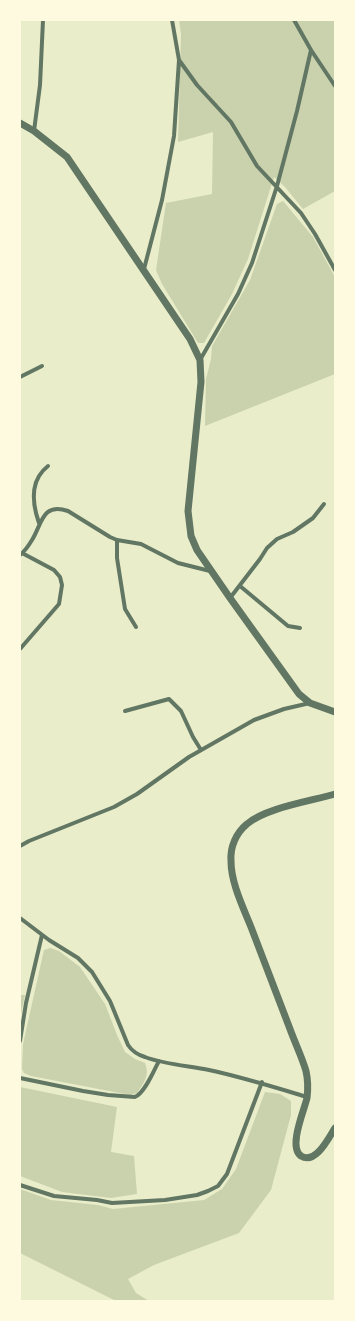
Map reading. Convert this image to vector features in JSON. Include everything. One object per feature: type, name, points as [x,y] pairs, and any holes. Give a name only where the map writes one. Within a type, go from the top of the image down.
[{"type":"street","points":[[34,132],[40,85],[43,20]]},
{"type":"street","points":[[144,269],[169,169],[174,136],[179,60],[172,20]]},
{"type":"street","points":[[294,20],[311,50],[335,86]]},
{"type":"street","points":[[200,360],[245,280],[252,263],[277,186],[297,111],[311,50]]},
{"type":"street","points":[[179,60],[197,85],[231,122],[257,166],[301,213],[315,234],[335,270]]},
{"type":"street","points":[[20,123],[67,157],[144,269],[194,346],[200,360],[201,397],[188,520],[190,536],[193,543],[230,598],[299,694],[310,703],[335,712]]},
{"type":"street","points":[[20,377],[42,366]]},
{"type":"street","points":[[39,523],[35,511],[35,482],[42,471],[48,466]]},
{"type":"street","points":[[230,598],[267,548],[278,539],[293,532],[313,518],[324,504]]},
{"type":"street","points":[[20,648],[59,604],[62,585],[60,577],[54,570],[21,554],[33,539],[39,523],[50,510],[61,508],[117,540],[141,544],[178,563],[213,572]]},
{"type":"street","points":[[117,540],[125,609],[136,627]]},
{"type":"street","points":[[240,586],[288,626],[300,628]]},
{"type":"street","points":[[124,711],[169,700],[181,711],[201,750]]},
{"type":"street","points":[[20,846],[114,807],[137,794],[181,762],[265,716],[284,709],[310,703]]},
{"type":"street","points":[[335,794],[276,810],[251,821],[243,827],[236,837],[231,848],[230,855],[233,876],[244,909],[304,1065],[307,1079],[307,1097],[296,1137],[296,1147],[298,1152],[304,1157],[309,1157],[316,1154],[335,1128]]},
{"type":"street","points":[[20,918],[42,935],[78,958],[92,972],[110,1001],[125,1039],[132,1050],[143,1057],[262,1082],[307,1097]]},
{"type":"street","points":[[20,1041],[26,1003],[42,935]]},
{"type":"street","points":[[20,1078],[83,1091],[136,1097],[141,1094],[159,1061]]},
{"type":"street","points":[[20,1185],[54,1196],[97,1200],[112,1204],[165,1200],[208,1192],[218,1186],[227,1174],[262,1082]]},
{"type":"green space","points":[[179,20],[335,20],[335,191],[303,209],[285,187],[274,177],[248,259],[232,294],[204,343],[198,343],[162,284],[156,270],[166,203],[212,194],[213,132],[178,142],[181,34]]},
{"type":"green space","points":[[283,201],[313,237],[335,277],[335,374],[205,426],[206,379],[211,359],[212,346],[250,280],[277,204]]},
{"type":"green space","points":[[50,948],[59,951],[80,967],[105,1004],[125,1052],[135,1059],[145,1063],[147,1075],[137,1093],[130,1095],[31,1076],[24,1073],[22,1069],[23,1044],[44,950]]},
{"type":"green space","points":[[20,995],[25,995],[20,1019]]},
{"type":"green space","points":[[20,1087],[117,1107],[111,1152],[134,1156],[137,1194],[111,1198],[62,1192],[20,1176]]},
{"type":"green space","points":[[265,1092],[280,1094],[291,1101],[291,1115],[271,1190],[239,1233],[154,1265],[128,1279],[136,1293],[149,1301],[116,1301],[20,1253],[20,1189],[51,1200],[98,1205],[113,1209],[204,1200],[222,1189],[236,1169]]}]
